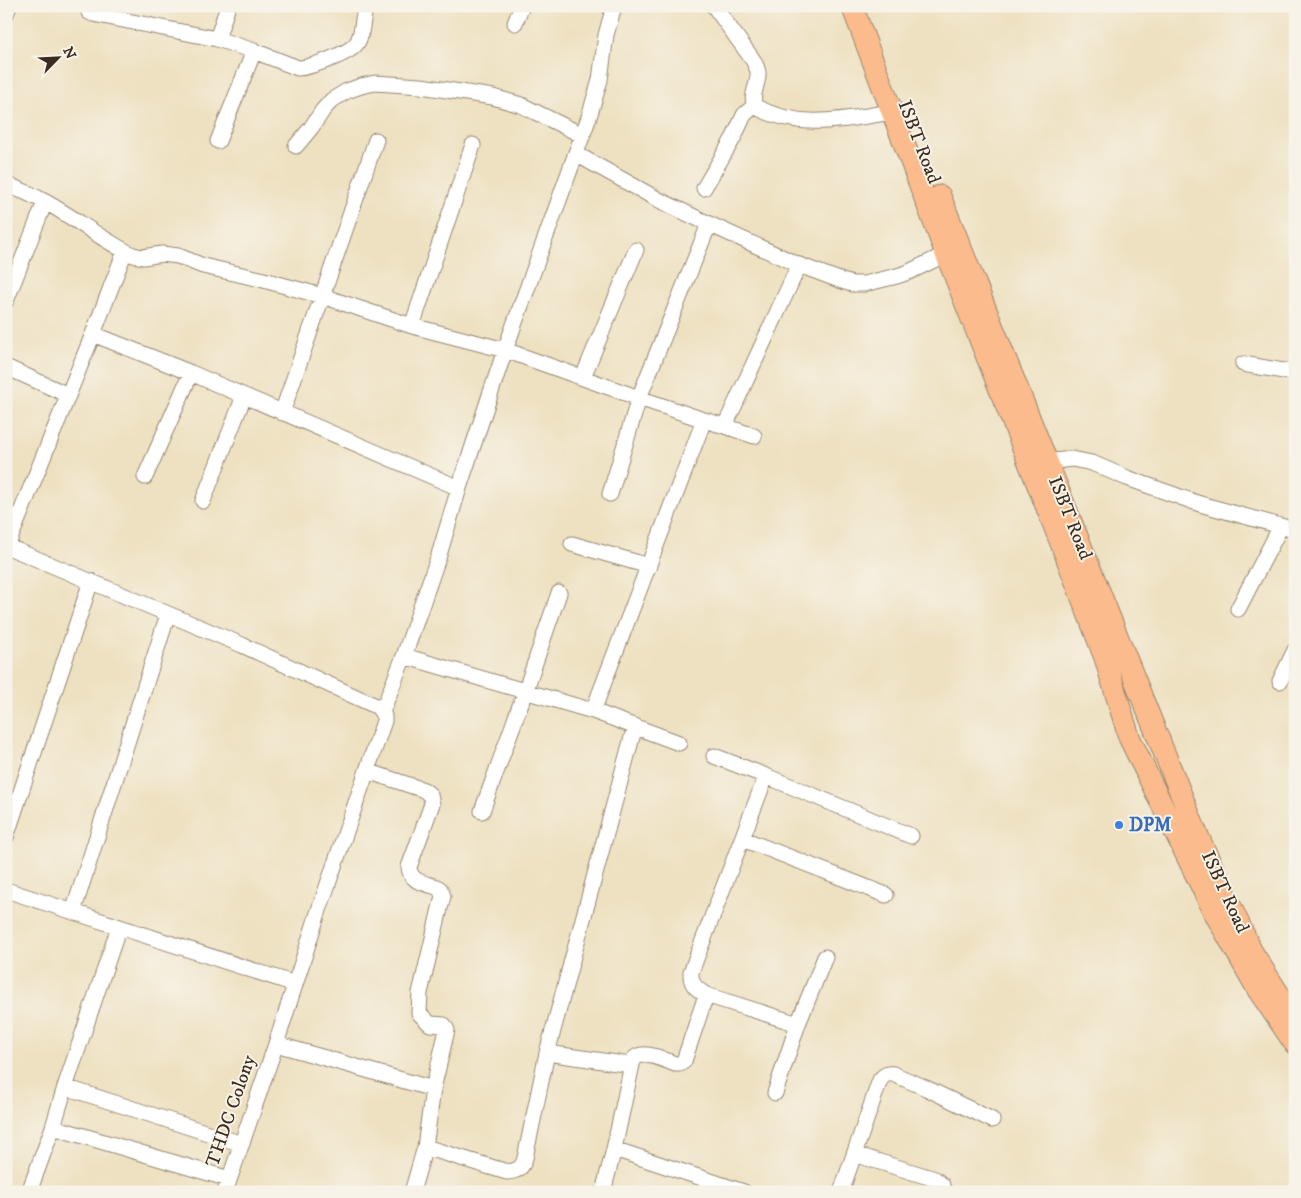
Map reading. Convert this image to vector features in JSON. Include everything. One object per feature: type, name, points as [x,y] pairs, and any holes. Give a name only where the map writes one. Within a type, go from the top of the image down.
[{"type":"highway","points":[[852,6],[892,112],[922,171],[946,254],[1038,463]]},
{"type":"highway","name":"ISBT Road","points":[[868,6],[902,102],[922,171],[1189,838],[1252,952],[1295,1019]]},
{"type":"highway","points":[[1189,838],[1213,910],[1258,990],[1295,1044]]},
{"type":"street","points":[[6,14],[9,6]]},
{"type":"street","points":[[89,6],[89,12],[93,14],[217,40],[254,51],[298,68],[313,65],[354,48],[359,39],[364,14]]},
{"type":"street","points":[[217,40],[228,6]]},
{"type":"street","points":[[515,23],[522,6]]},
{"type":"street","name":"THDC Colony","points":[[227,1185],[384,722],[382,712],[404,656],[439,555],[458,488],[505,350],[576,154],[600,80],[606,35],[614,6]]},
{"type":"street","points":[[714,6],[756,66],[758,75],[753,100],[754,106],[759,109],[777,116],[809,122],[827,122],[892,112]]},
{"type":"street","points":[[218,141],[254,51]]},
{"type":"street","points":[[296,146],[332,100],[347,91],[374,83],[421,86],[493,97],[520,105],[582,135]]},
{"type":"street","points":[[704,188],[734,137],[744,115],[754,106]]},
{"type":"street","points":[[282,413],[376,140]]},
{"type":"street","points":[[412,326],[473,145]]},
{"type":"street","points":[[576,154],[659,200],[709,224],[799,265],[852,284],[864,284],[891,278],[909,272],[946,254]]},
{"type":"street","points":[[6,185],[45,202],[133,255],[143,257],[162,254],[178,256],[204,266],[322,296],[412,326],[505,350],[639,398],[754,436]]},
{"type":"street","points":[[6,301],[45,202]]},
{"type":"street","points":[[610,494],[639,398],[709,224]]},
{"type":"street","points":[[583,377],[636,250]]},
{"type":"street","points":[[125,251],[7,547],[251,649],[378,707],[382,712]]},
{"type":"street","points":[[724,426],[799,265]]},
{"type":"street","points":[[93,334],[191,373],[458,488]]},
{"type":"street","points":[[1243,364],[1295,373]]},
{"type":"street","points":[[6,367],[68,395]]},
{"type":"street","points":[[145,477],[191,373]]},
{"type":"street","points":[[203,501],[244,396]]},
{"type":"street","points":[[593,711],[704,420]]},
{"type":"street","points":[[1038,463],[1072,459],[1092,463],[1127,478],[1200,504],[1288,528],[1238,609]]},
{"type":"street","points":[[572,544],[649,566]]},
{"type":"street","points":[[6,837],[91,581]]},
{"type":"street","points":[[482,811],[526,692],[559,593]]},
{"type":"street","points":[[74,912],[168,614]]},
{"type":"street","points":[[1280,681],[1295,650]]},
{"type":"street","points":[[404,656],[593,711],[679,743]]},
{"type":"street","points":[[425,1148],[506,1172],[519,1170],[524,1164],[548,1053],[635,726]]},
{"type":"street","points":[[714,756],[911,836]]},
{"type":"street","points":[[367,770],[428,792],[432,804],[409,867],[410,874],[414,879],[437,887],[443,896],[420,993],[419,1013],[430,1024],[444,1025],[448,1030],[433,1089],[425,1148],[412,1192]]},
{"type":"street","points":[[766,776],[691,972],[690,979],[692,984],[706,995],[798,1024]]},
{"type":"street","points":[[743,839],[886,895]]},
{"type":"street","points":[[6,890],[295,984]]},
{"type":"street","points":[[28,1192],[53,1128],[119,927]]},
{"type":"street","points":[[775,1094],[798,1024],[825,957]]},
{"type":"street","points":[[603,1192],[631,1065],[636,1056],[640,1054],[675,1064],[680,1064],[684,1061],[706,995]]},
{"type":"street","points":[[276,1044],[433,1089]]},
{"type":"street","points":[[548,1053],[631,1065]]},
{"type":"street","points":[[841,1192],[883,1075],[894,1074],[992,1120]]},
{"type":"street","points":[[65,1087],[242,1144]]},
{"type":"street","points":[[53,1128],[227,1185]]},
{"type":"street","points":[[614,1149],[744,1192]]},
{"type":"street","points":[[854,1154],[935,1179],[942,1184],[944,1192]]},
{"type":"place","name":"DPM","points":[[1119,825]]}]
